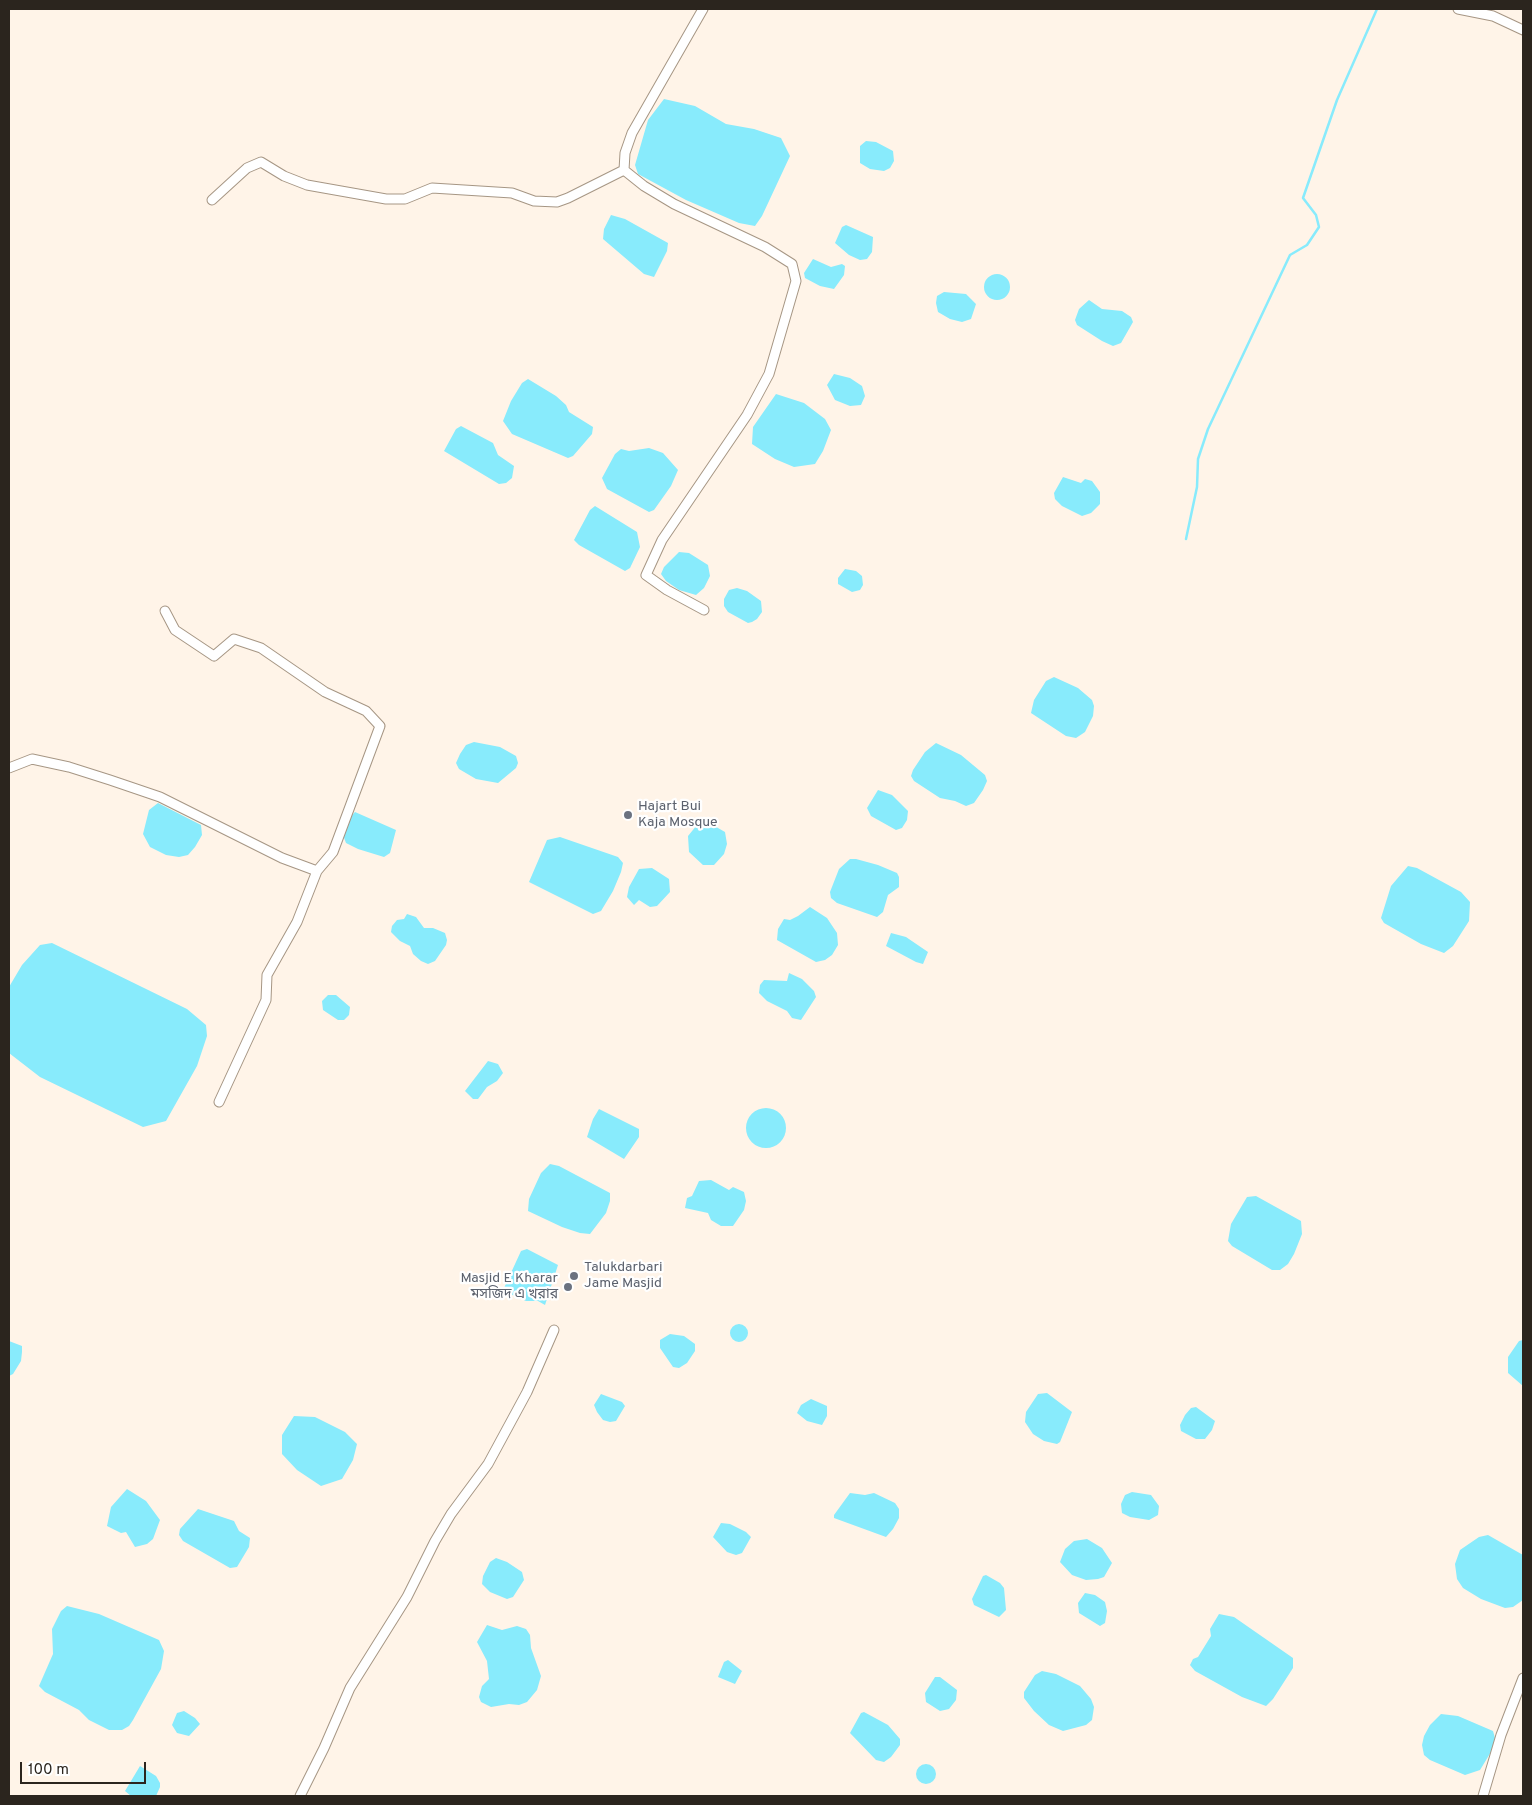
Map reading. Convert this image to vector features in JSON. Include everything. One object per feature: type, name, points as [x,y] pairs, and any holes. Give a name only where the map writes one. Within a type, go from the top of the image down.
[{"type":"street","points":[[624,170],[625,153],[632,133],[703,9]]},
{"type":"street","points":[[1458,9],[1493,16],[1523,30]]},
{"type":"street","points":[[212,200],[247,168],[261,162],[284,176],[307,184],[386,199],[405,200],[432,188],[512,193],[534,201],[557,202],[624,170]]},
{"type":"street","points":[[624,170],[644,186],[674,204],[765,246],[792,264],[796,281],[769,374],[752,407],[662,540],[646,574],[667,590],[704,610]]},
{"type":"street","points":[[165,611],[175,630],[214,656],[234,639],[261,648],[325,692],[366,711],[380,726],[332,852],[317,871],[296,922],[267,975],[266,1000],[219,1102]]},
{"type":"street","points":[[9,768],[32,759],[69,767],[110,780],[160,797],[282,858],[317,871]]},
{"type":"street","points":[[300,1796],[324,1748],[350,1688],[407,1598],[434,1541],[451,1514],[488,1464],[527,1392],[554,1330]]},
{"type":"street","points":[[1483,1796],[1501,1736],[1523,1678]]},
{"type":"water","points":[[664,99],[695,106],[726,124],[754,129],[781,138],[790,156],[762,216],[755,226],[739,223],[686,200],[638,174],[635,165],[648,120]]},
{"type":"water","points":[[866,141],[876,142],[893,151],[894,161],[890,168],[884,171],[870,169],[860,163],[860,146]]},
{"type":"water","points":[[611,215],[625,219],[668,243],[667,251],[654,277],[644,274],[603,239],[604,229]]},
{"type":"water","points":[[846,225],[873,237],[872,252],[867,259],[860,260],[849,255],[835,243],[842,227]]},
{"type":"water","points":[[813,259],[831,267],[842,264],[845,266],[844,275],[834,289],[820,286],[805,278],[804,273]]},
{"type":"water","points":[[997,274],[1006,278],[1010,287],[1006,296],[997,300],[988,296],[984,287],[988,278]]},
{"type":"water","points":[[944,292],[966,294],[976,304],[971,319],[962,322],[950,319],[938,312],[937,296]]},
{"type":"water","points":[[1089,300],[1102,309],[1122,311],[1131,317],[1133,322],[1121,343],[1113,346],[1077,325],[1075,320],[1079,309]]},
{"type":"water","points":[[834,374],[850,378],[862,386],[865,396],[861,405],[850,406],[835,400],[827,385]]},
{"type":"water","points":[[528,379],[556,396],[566,405],[569,412],[593,427],[592,434],[573,456],[568,458],[512,434],[503,421],[511,401],[522,383]]},
{"type":"water","points":[[776,394],[804,403],[825,419],[831,430],[823,451],[815,464],[794,467],[775,459],[752,444],[753,427]]},
{"type":"water","points":[[461,426],[493,443],[498,455],[514,466],[512,478],[506,483],[499,484],[444,451],[456,429]]},
{"type":"water","points":[[649,448],[663,453],[678,470],[671,486],[654,510],[649,512],[607,489],[602,478],[615,454],[621,449],[629,451]]},
{"type":"water","points":[[1063,477],[1081,483],[1085,479],[1092,481],[1100,492],[1100,504],[1091,513],[1082,516],[1062,506],[1055,499],[1054,493]]},
{"type":"water","points":[[595,506],[637,532],[640,547],[630,568],[625,571],[579,545],[574,540],[590,510]]},
{"type":"water","points":[[679,552],[689,553],[708,565],[710,576],[704,588],[696,595],[679,590],[666,581],[661,574],[664,567]]},
{"type":"water","points":[[845,569],[856,571],[862,576],[863,585],[860,590],[852,592],[838,584],[838,578]]},
{"type":"water","points":[[737,588],[747,591],[761,601],[762,612],[752,622],[748,623],[728,612],[724,606],[724,599],[729,590]]},
{"type":"water","points":[[1054,677],[1078,688],[1092,700],[1094,706],[1093,716],[1085,732],[1076,738],[1066,736],[1031,713],[1034,700],[1046,681]]},
{"type":"water","points":[[474,742],[500,747],[516,756],[518,763],[516,768],[498,783],[476,779],[459,769],[456,763],[460,754],[466,745]]},
{"type":"water","points":[[936,743],[961,755],[985,775],[987,781],[974,803],[966,806],[955,801],[940,798],[914,781],[911,776],[913,770],[925,752]]},
{"type":"water","points":[[878,790],[892,795],[908,811],[907,820],[902,828],[896,830],[871,816],[867,808]]},
{"type":"water","points":[[158,803],[201,825],[202,835],[188,855],[179,857],[166,855],[150,847],[143,834],[149,810]]},
{"type":"water","points":[[355,812],[396,830],[390,853],[384,857],[346,843],[343,835],[348,820]]},
{"type":"water","points":[[711,824],[725,832],[727,844],[724,854],[714,865],[703,865],[689,852],[688,836],[697,825]]},
{"type":"water","points":[[560,837],[618,857],[623,863],[613,891],[601,911],[593,914],[529,882],[547,840]]},
{"type":"water","points":[[850,859],[878,865],[897,873],[899,877],[899,887],[888,895],[883,912],[877,917],[837,903],[831,898],[830,892],[839,869]]},
{"type":"water","points":[[1408,866],[1417,868],[1461,892],[1470,902],[1469,921],[1453,946],[1444,953],[1421,944],[1384,923],[1381,918],[1391,886]]},
{"type":"water","points":[[652,868],[669,879],[670,892],[657,906],[650,907],[639,900],[634,905],[627,897],[629,887],[639,869]]},
{"type":"water","points":[[810,907],[827,918],[837,933],[838,945],[832,955],[825,960],[816,962],[777,940],[778,929],[784,919],[790,920]]},
{"type":"water","points":[[407,914],[416,917],[424,928],[433,928],[445,933],[446,945],[435,961],[428,964],[421,961],[413,954],[410,946],[400,941],[391,932],[392,926],[397,920],[404,919]]},
{"type":"water","points":[[891,933],[906,937],[928,952],[923,964],[886,946]]},
{"type":"water","points":[[52,943],[187,1009],[206,1025],[207,1036],[197,1066],[166,1121],[143,1127],[40,1077],[9,1053],[9,987],[22,965],[40,945]]},
{"type":"water","points":[[789,973],[802,979],[814,991],[816,997],[801,1020],[792,1018],[787,1011],[767,1001],[759,993],[760,985],[764,980],[787,981]]},
{"type":"water","points":[[328,995],[336,995],[350,1007],[349,1015],[344,1020],[338,1020],[323,1010],[322,1001]]},
{"type":"water","points":[[488,1061],[498,1064],[503,1073],[497,1081],[487,1087],[478,1099],[473,1099],[465,1091]]},
{"type":"water","points":[[762,1108],[770,1108],[777,1111],[783,1117],[786,1128],[783,1139],[777,1145],[770,1148],[762,1148],[755,1145],[749,1139],[746,1132],[746,1124],[749,1117],[755,1111]]},
{"type":"water","points":[[599,1109],[639,1129],[639,1137],[624,1159],[587,1137],[593,1119]]},
{"type":"water","points":[[550,1164],[559,1166],[610,1193],[610,1201],[606,1213],[590,1234],[562,1227],[528,1211],[529,1199],[541,1173]]},
{"type":"water","points":[[711,1180],[729,1190],[733,1187],[744,1192],[746,1201],[744,1210],[733,1226],[721,1226],[711,1220],[708,1213],[685,1208],[687,1198],[692,1196],[699,1181]]},
{"type":"water","points":[[1256,1196],[1301,1221],[1302,1234],[1294,1254],[1288,1264],[1280,1270],[1272,1270],[1232,1246],[1228,1241],[1231,1224],[1247,1197]]},
{"type":"water","points":[[527,1249],[558,1265],[545,1305],[538,1301],[526,1301],[508,1293],[504,1288],[521,1251]]},
{"type":"water","points":[[739,1324],[745,1327],[748,1333],[745,1339],[739,1342],[733,1339],[730,1333],[733,1327]]},
{"type":"water","points":[[670,1334],[684,1336],[695,1344],[695,1351],[687,1363],[679,1368],[673,1367],[660,1348],[660,1340]]},
{"type":"water","points":[[1523,1340],[1523,1386],[1508,1373],[1508,1357],[1519,1341]]},
{"type":"water","points":[[9,1341],[22,1346],[22,1352],[21,1361],[13,1374],[9,1376]]},
{"type":"water","points":[[1047,1393],[1072,1412],[1060,1442],[1057,1444],[1044,1441],[1033,1434],[1025,1422],[1026,1412],[1038,1394]]},
{"type":"water","points":[[601,1394],[622,1402],[625,1406],[616,1421],[603,1420],[597,1412],[594,1405]]},
{"type":"water","points":[[811,1399],[827,1406],[827,1416],[822,1425],[807,1421],[797,1413],[801,1405]]},
{"type":"water","points":[[1196,1407],[1215,1421],[1212,1430],[1205,1439],[1196,1439],[1181,1431],[1180,1425],[1185,1415],[1191,1408]]},
{"type":"water","points":[[294,1416],[315,1417],[345,1432],[357,1444],[353,1460],[342,1479],[321,1486],[297,1470],[282,1454],[282,1435]]},
{"type":"water","points":[[127,1489],[146,1501],[160,1520],[153,1539],[147,1544],[135,1547],[126,1532],[121,1533],[107,1526],[111,1507]]},
{"type":"water","points":[[1132,1492],[1151,1495],[1159,1506],[1158,1515],[1149,1520],[1130,1517],[1122,1513],[1121,1504],[1125,1495]]},
{"type":"water","points":[[850,1493],[865,1495],[874,1493],[895,1503],[899,1509],[899,1518],[886,1537],[834,1518],[834,1515]]},
{"type":"water","points":[[198,1509],[234,1521],[239,1531],[250,1538],[249,1547],[237,1567],[230,1568],[183,1541],[179,1535],[180,1529]]},
{"type":"water","points":[[721,1523],[730,1524],[746,1532],[751,1537],[742,1553],[736,1555],[727,1552],[713,1537]]},
{"type":"water","points":[[1488,1535],[1523,1555],[1523,1600],[1513,1607],[1505,1608],[1481,1599],[1463,1588],[1457,1579],[1455,1564],[1460,1550],[1479,1537]]},
{"type":"water","points":[[1087,1539],[1102,1548],[1112,1563],[1104,1577],[1086,1580],[1072,1575],[1060,1562],[1065,1549],[1074,1541]]},
{"type":"water","points":[[496,1558],[507,1562],[522,1572],[524,1580],[513,1597],[507,1599],[490,1592],[482,1584],[483,1576],[490,1562]]},
{"type":"water","points":[[986,1575],[1000,1583],[1004,1588],[1006,1610],[999,1617],[974,1605],[972,1599],[983,1576]]},
{"type":"water","points":[[1085,1593],[1095,1595],[1105,1602],[1107,1611],[1105,1623],[1100,1626],[1079,1613],[1078,1603]]},
{"type":"water","points":[[67,1606],[99,1614],[159,1640],[164,1651],[161,1669],[133,1720],[129,1726],[122,1730],[109,1730],[89,1720],[79,1710],[45,1692],[39,1686],[53,1654],[52,1629],[61,1611]]},
{"type":"water","points":[[1219,1614],[1234,1617],[1293,1658],[1293,1668],[1273,1699],[1266,1706],[1242,1697],[1195,1671],[1190,1665],[1193,1659],[1198,1657],[1211,1636],[1210,1629]]},
{"type":"water","points":[[487,1625],[502,1630],[517,1626],[526,1629],[530,1635],[531,1648],[541,1676],[537,1690],[527,1702],[519,1705],[509,1704],[491,1707],[481,1702],[479,1697],[482,1686],[489,1679],[487,1661],[477,1642]]},
{"type":"water","points":[[728,1660],[742,1671],[735,1684],[718,1677],[724,1662]]},
{"type":"water","points":[[1042,1671],[1056,1674],[1080,1686],[1091,1699],[1094,1707],[1092,1720],[1086,1725],[1063,1731],[1049,1725],[1034,1711],[1024,1698],[1024,1692],[1035,1675]]},
{"type":"water","points":[[935,1677],[940,1677],[957,1690],[956,1700],[949,1709],[940,1711],[926,1702],[925,1693]]},
{"type":"water","points":[[184,1711],[195,1718],[200,1724],[189,1736],[177,1733],[172,1725],[177,1713]]},
{"type":"water","points":[[864,1712],[888,1725],[900,1739],[900,1745],[891,1757],[884,1762],[876,1760],[850,1733],[861,1713]]},
{"type":"water","points":[[1441,1714],[1458,1716],[1493,1731],[1495,1738],[1491,1752],[1480,1770],[1465,1775],[1430,1760],[1424,1755],[1422,1745],[1424,1736],[1430,1725]]},
{"type":"water","points":[[926,1764],[933,1767],[936,1774],[933,1781],[926,1784],[919,1781],[916,1774],[919,1767]]},
{"type":"water","points":[[140,1766],[156,1776],[160,1783],[156,1796],[131,1796],[125,1791]]},
{"type":"waterway","points":[[1186,539],[1197,487],[1198,459],[1208,429],[1290,255],[1307,245],[1319,227],[1316,215],[1303,198],[1337,100],[1377,9]]},
{"type":"place","name":"Hajart Bui Kaja Mosque","points":[[628,815]]},
{"type":"place","name":"Talukdarbari Jame Masjid","points":[[574,1276]]},
{"type":"place","name":"Masjid E Kharar মসজিদ এ খরার","points":[[568,1287]]}]
